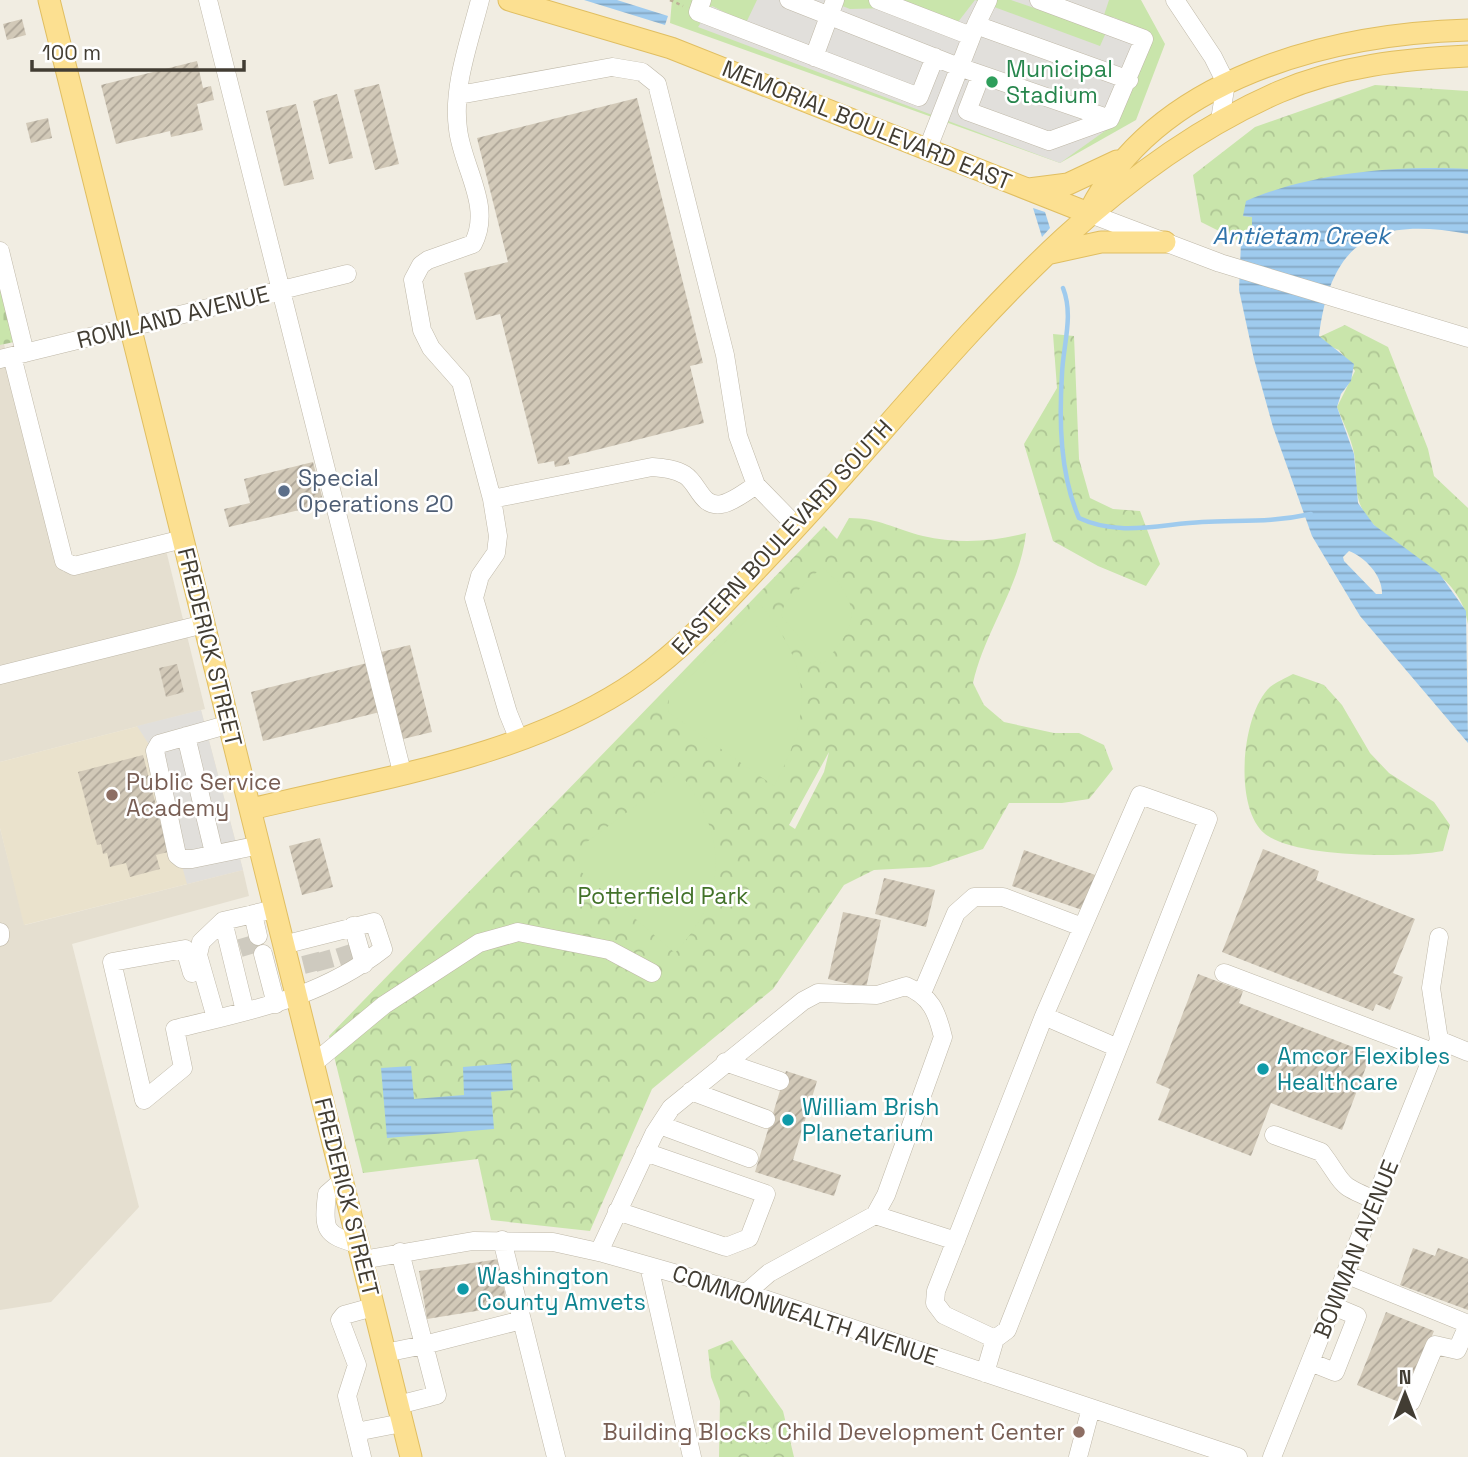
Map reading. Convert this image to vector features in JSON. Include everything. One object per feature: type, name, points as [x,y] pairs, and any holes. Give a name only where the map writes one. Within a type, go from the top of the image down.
[{"type":"main road","name":"FREDERICK STREET","points":[[49,0],[411,1457]]},
{"type":"main road","name":"MEMORIAL BOULEVARD EAST","points":[[509,0],[671,48],[928,148],[1088,214]]},
{"type":"main road","name":"EASTERN BOULEVARD SOUTH","points":[[1088,214],[1104,182],[1122,159],[1155,130],[1226,83],[1271,65],[1364,39],[1413,32],[1468,30]]},
{"type":"main road","name":"EASTERN BOULEVARD SOUTH","points":[[251,809],[519,740],[563,724],[602,703],[656,667],[708,619],[797,527],[960,345],[1088,214],[1220,120],[1282,90],[1371,65],[1468,56]]},
{"type":"main road","points":[[1028,189],[1068,184],[1122,159]]},
{"type":"main road","points":[[1049,254],[1101,242],[1165,242]]},
{"type":"street","points":[[208,0],[402,772]]},
{"type":"street","points":[[480,0],[459,95],[457,128],[477,199],[481,226],[473,244],[428,260],[421,265],[413,280],[422,330],[431,348],[461,382],[492,499],[499,536],[496,553],[480,576],[474,598],[508,713],[519,740]]},
{"type":"street","points":[[702,0],[698,12],[919,97],[935,57]]},
{"type":"street","points":[[789,0],[832,8],[959,67],[1110,120]]},
{"type":"street","points":[[878,0],[1129,80]]},
{"type":"street","points":[[928,148],[988,0]]},
{"type":"street","points":[[981,75],[967,111],[1049,141],[1110,120],[1144,39],[1039,0]]},
{"type":"street","points":[[1175,0],[1226,83],[1220,120]]},
{"type":"street","points":[[814,57],[832,8]]},
{"type":"street","points":[[459,95],[612,67],[648,74],[657,84],[725,355],[738,436],[756,485],[797,527]]},
{"type":"street","name":"MEMORIAL BOULEVARD EAST","points":[[1088,214],[1220,263],[1468,338]]},
{"type":"street","points":[[0,251],[12,356],[64,561],[74,566],[183,539]]},
{"type":"street","name":"ROWLAND AVENUE","points":[[12,356],[346,274]]},
{"type":"street","points":[[492,499],[652,467],[670,468],[687,476],[701,496],[710,503],[722,505],[756,485]]},
{"type":"street","points":[[0,675],[204,624]]},
{"type":"street","points":[[230,724],[159,744],[155,751],[177,855],[182,859],[260,845]]},
{"type":"street","points":[[186,736],[214,853]]},
{"type":"street","points":[[985,1373],[995,1339],[1007,1330],[1208,819],[1140,795],[1044,1016],[936,1291],[935,1303],[944,1315],[995,1339]]},
{"type":"street","points":[[922,993],[956,913],[974,897],[1003,897],[1083,927]]},
{"type":"street","points":[[216,1018],[198,955],[201,942],[239,918],[275,909]]},
{"type":"street","points":[[239,918],[252,937]]},
{"type":"street","points":[[239,918],[245,1011]]},
{"type":"street","points":[[192,973],[186,949],[112,962],[144,1100],[183,1068],[175,1029],[216,1018],[270,1005],[297,998],[322,978],[355,966],[383,949],[374,922],[314,945],[260,959],[270,1005]]},
{"type":"street","points":[[314,1063],[384,1005],[479,943],[518,932],[609,950],[652,974]]},
{"type":"street","points":[[1437,1046],[1430,988],[1440,937]]},
{"type":"street","points":[[1224,973],[1437,1046],[1468,1052]]},
{"type":"street","points":[[598,1252],[645,1152],[671,1108],[725,1062],[803,1001],[818,993],[877,995],[906,986],[922,993],[937,1012],[943,1037],[890,1186],[875,1215],[769,1273],[746,1293]]},
{"type":"street","points":[[1044,1016],[1118,1048]]},
{"type":"street","name":"BOWMAN AVENUE","points":[[1272,1457],[1437,1046]]},
{"type":"street","points":[[725,1062],[780,1081]]},
{"type":"street","points":[[691,1091],[766,1119]]},
{"type":"street","points":[[660,1125],[749,1158]]},
{"type":"street","points":[[1274,1135],[1321,1152],[1336,1180],[1344,1187],[1375,1200]]},
{"type":"street","points":[[617,1211],[726,1248],[749,1238],[766,1194],[645,1152]]},
{"type":"street","points":[[875,1215],[956,1241]]},
{"type":"street","points":[[502,1240],[556,1457]]},
{"type":"street","name":"COMMONWEALTH AVENUE","points":[[360,1252],[400,1252],[440,1244],[502,1240],[553,1242],[598,1252],[746,1293],[1238,1457]]},
{"type":"street","points":[[356,1432],[437,1395],[400,1252]]},
{"type":"street","points":[[649,1266],[692,1457]]},
{"type":"street","points":[[1345,1274],[1468,1324],[1457,1350],[1435,1345],[1411,1402]]},
{"type":"street","points":[[1310,1362],[1335,1372],[1357,1316],[1333,1306]]},
{"type":"street","points":[[362,1457],[347,1396],[357,1365],[340,1320],[344,1315],[373,1307]]},
{"type":"street","points":[[385,1353],[522,1320]]},
{"type":"street","points":[[1078,1457],[1091,1408]]},
{"type":"shaded area","name":"Municipal Stadium","points":[[757,0],[827,0],[850,9],[887,8],[958,22],[975,0],[1100,46],[1113,17],[1149,32],[1116,123],[1060,163],[698,27],[712,6],[746,23]]},
{"type":"shaded area","points":[[1011,0],[1109,0],[1099,30]]},
{"type":"shaded area","points":[[4,344],[63,572],[165,546],[205,709],[0,762],[0,345]]},
{"type":"shaded area","name":"Public Service Academy","points":[[201,710],[243,870],[24,925],[0,828],[0,762]]},
{"type":"shaded area","points":[[201,710],[243,870],[187,884],[148,743],[137,726]]},
{"type":"shaded area","points":[[0,828],[25,925],[243,870],[249,896],[72,944],[139,1207],[51,1302],[0,1310]]},
{"type":"green space","name":"Municipal Stadium","points":[[672,0],[1141,0],[1165,44],[1136,120],[1060,163],[670,23]]},
{"type":"green space","points":[[1375,85],[1468,91],[1468,169],[1394,170],[1335,177],[1259,196],[1243,216],[1252,217],[1252,243],[1241,242],[1201,222],[1193,175],[1255,127]]},
{"type":"green space","points":[[0,283],[14,342],[0,345]]},
{"type":"green space","points":[[1345,325],[1388,347],[1428,449],[1434,476],[1468,508],[1468,624],[1455,591],[1430,567],[1386,536],[1373,524],[1361,506],[1353,447],[1337,407],[1355,371],[1339,350],[1326,345],[1319,337]]},
{"type":"green space","points":[[1053,334],[1074,336],[1079,459],[1090,498],[1113,509],[1140,511],[1160,564],[1146,586],[1098,566],[1053,541],[1024,444],[1057,388]]},
{"type":"green space","name":"Potterfield Park","points":[[849,518],[869,520],[923,536],[949,540],[988,540],[1026,533],[1017,572],[978,664],[973,683],[984,705],[1004,722],[1054,733],[1079,733],[1104,745],[1113,769],[1089,799],[1062,803],[1009,803],[983,849],[930,867],[874,870],[844,885],[773,989],[652,1089],[590,1231],[491,1220],[478,1159],[363,1173],[329,1036],[824,526],[837,539]],"holes":[[[829,752],[824,772],[795,829],[789,825]]]},
{"type":"green space","points":[[822,567],[845,592],[851,615],[843,639],[822,665],[781,615],[785,603]]},
{"type":"green space","points":[[761,605],[790,650],[798,671],[801,692],[796,736],[774,786],[668,712],[669,698]]},
{"type":"green space","points":[[1293,674],[1324,685],[1342,705],[1370,753],[1389,773],[1434,802],[1450,825],[1443,851],[1403,855],[1323,852],[1278,841],[1264,833],[1254,820],[1248,802],[1245,760],[1248,738],[1260,700],[1270,687]]},
{"type":"green space","points":[[680,773],[696,796],[707,819],[714,842],[716,864],[713,887],[705,909],[693,931],[675,953],[579,870],[580,847]]},
{"type":"green space","points":[[732,1340],[783,1411],[794,1457],[719,1457],[720,1401],[711,1377],[708,1350]]},
{"type":"water","points":[[584,0],[617,0],[668,16],[665,25]]},
{"type":"water","name":"Antietam Creek","points":[[1468,169],[1468,234],[1408,229],[1384,233],[1364,242],[1347,257],[1334,277],[1325,303],[1319,336],[1354,364],[1351,381],[1341,394],[1337,407],[1354,454],[1358,503],[1374,525],[1439,573],[1466,611],[1468,743],[1360,616],[1312,536],[1273,427],[1239,290],[1241,242],[1252,242],[1252,217],[1243,216],[1246,201],[1298,184],[1355,173]],"holes":[[[1349,551],[1367,562],[1376,574],[1382,594],[1376,594],[1344,561],[1343,557]]]},
{"type":"water","points":[[1033,208],[1045,212],[1050,228],[1042,237]]},
{"type":"water","points":[[511,1063],[513,1090],[491,1092],[494,1129],[387,1138],[381,1068],[411,1066],[414,1099],[464,1095],[463,1067]]},
{"type":"building","points":[[22,19],[26,35],[7,40],[3,24]]},
{"type":"building","points":[[197,61],[203,88],[211,86],[214,100],[197,104],[203,130],[171,137],[170,131],[116,144],[101,85]]},
{"type":"building","points":[[379,84],[399,164],[375,170],[354,90]]},
{"type":"building","points":[[337,94],[353,158],[329,164],[313,101]]},
{"type":"building","points":[[637,98],[703,363],[690,366],[704,423],[568,457],[570,464],[555,467],[554,461],[538,464],[500,314],[476,320],[464,273],[508,262],[477,138]]},
{"type":"building","points":[[296,104],[314,179],[284,186],[266,111]]},
{"type":"building","points":[[48,118],[52,138],[31,143],[26,123]]},
{"type":"building","name":"Special Operations 20","points":[[313,462],[324,504],[229,527],[224,509],[250,503],[244,479]]},
{"type":"building","points":[[410,645],[432,732],[403,739],[381,652]]},
{"type":"building","points":[[367,663],[380,712],[263,741],[251,692]]},
{"type":"building","points":[[177,664],[184,692],[166,697],[159,668]]},
{"type":"building","points":[[143,755],[168,852],[156,855],[160,869],[130,877],[126,863],[110,867],[107,853],[103,854],[101,844],[97,845],[78,772]]},
{"type":"building","points":[[320,838],[333,887],[302,895],[289,846]]},
{"type":"building","points":[[1263,849],[1319,871],[1316,880],[1415,919],[1393,973],[1403,977],[1390,1010],[1376,1004],[1373,1011],[1222,952]]},
{"type":"building","points":[[1024,850],[1101,877],[1088,912],[1012,886]]},
{"type":"building","points":[[884,878],[935,890],[926,927],[875,914]]},
{"type":"building","points":[[843,912],[881,920],[866,988],[828,979]]},
{"type":"building","name":"Amcor Flexibles Healthcare","points":[[1198,974],[1243,991],[1239,1003],[1371,1054],[1342,1130],[1271,1103],[1251,1156],[1158,1120],[1170,1089],[1156,1083]]},
{"type":"building","name":"William Brish Planetarium","points":[[786,1071],[817,1081],[793,1160],[841,1175],[834,1196],[755,1172]]},
{"type":"building","points":[[1413,1248],[1435,1256],[1438,1248],[1468,1259],[1468,1310],[1400,1285]]},
{"type":"building","name":"Washington County Amvets","points":[[499,1259],[507,1306],[427,1319],[419,1271]]},
{"type":"building","points":[[1386,1312],[1434,1331],[1404,1404],[1357,1385]]},
{"type":"waterway","points":[[1063,288],[1068,320],[1061,392],[1062,447],[1068,484],[1079,518],[1109,527],[1140,528],[1202,522],[1269,520],[1311,514]]},
{"type":"tunnel","points":[[246,937],[252,957]]},
{"type":"tunnel","points":[[344,946],[350,964]]},
{"type":"tunnel","points":[[321,952],[326,970]]},
{"type":"tunnel","points":[[310,954],[315,974]]},
{"type":"place","name":"Municipal Stadium","points":[[992,82]]},
{"type":"place","name":"Special Operations 20","points":[[284,491]]},
{"type":"place","name":"Public Service Academy","points":[[112,795]]},
{"type":"place","name":"Amcor Flexibles Healthcare","points":[[1263,1069]]},
{"type":"place","name":"William Brish Planetarium","points":[[788,1120]]},
{"type":"place","name":"Washington County Amvets","points":[[463,1289]]},
{"type":"place","name":"Building Blocks Child Development Center","points":[[1079,1432]]}]
